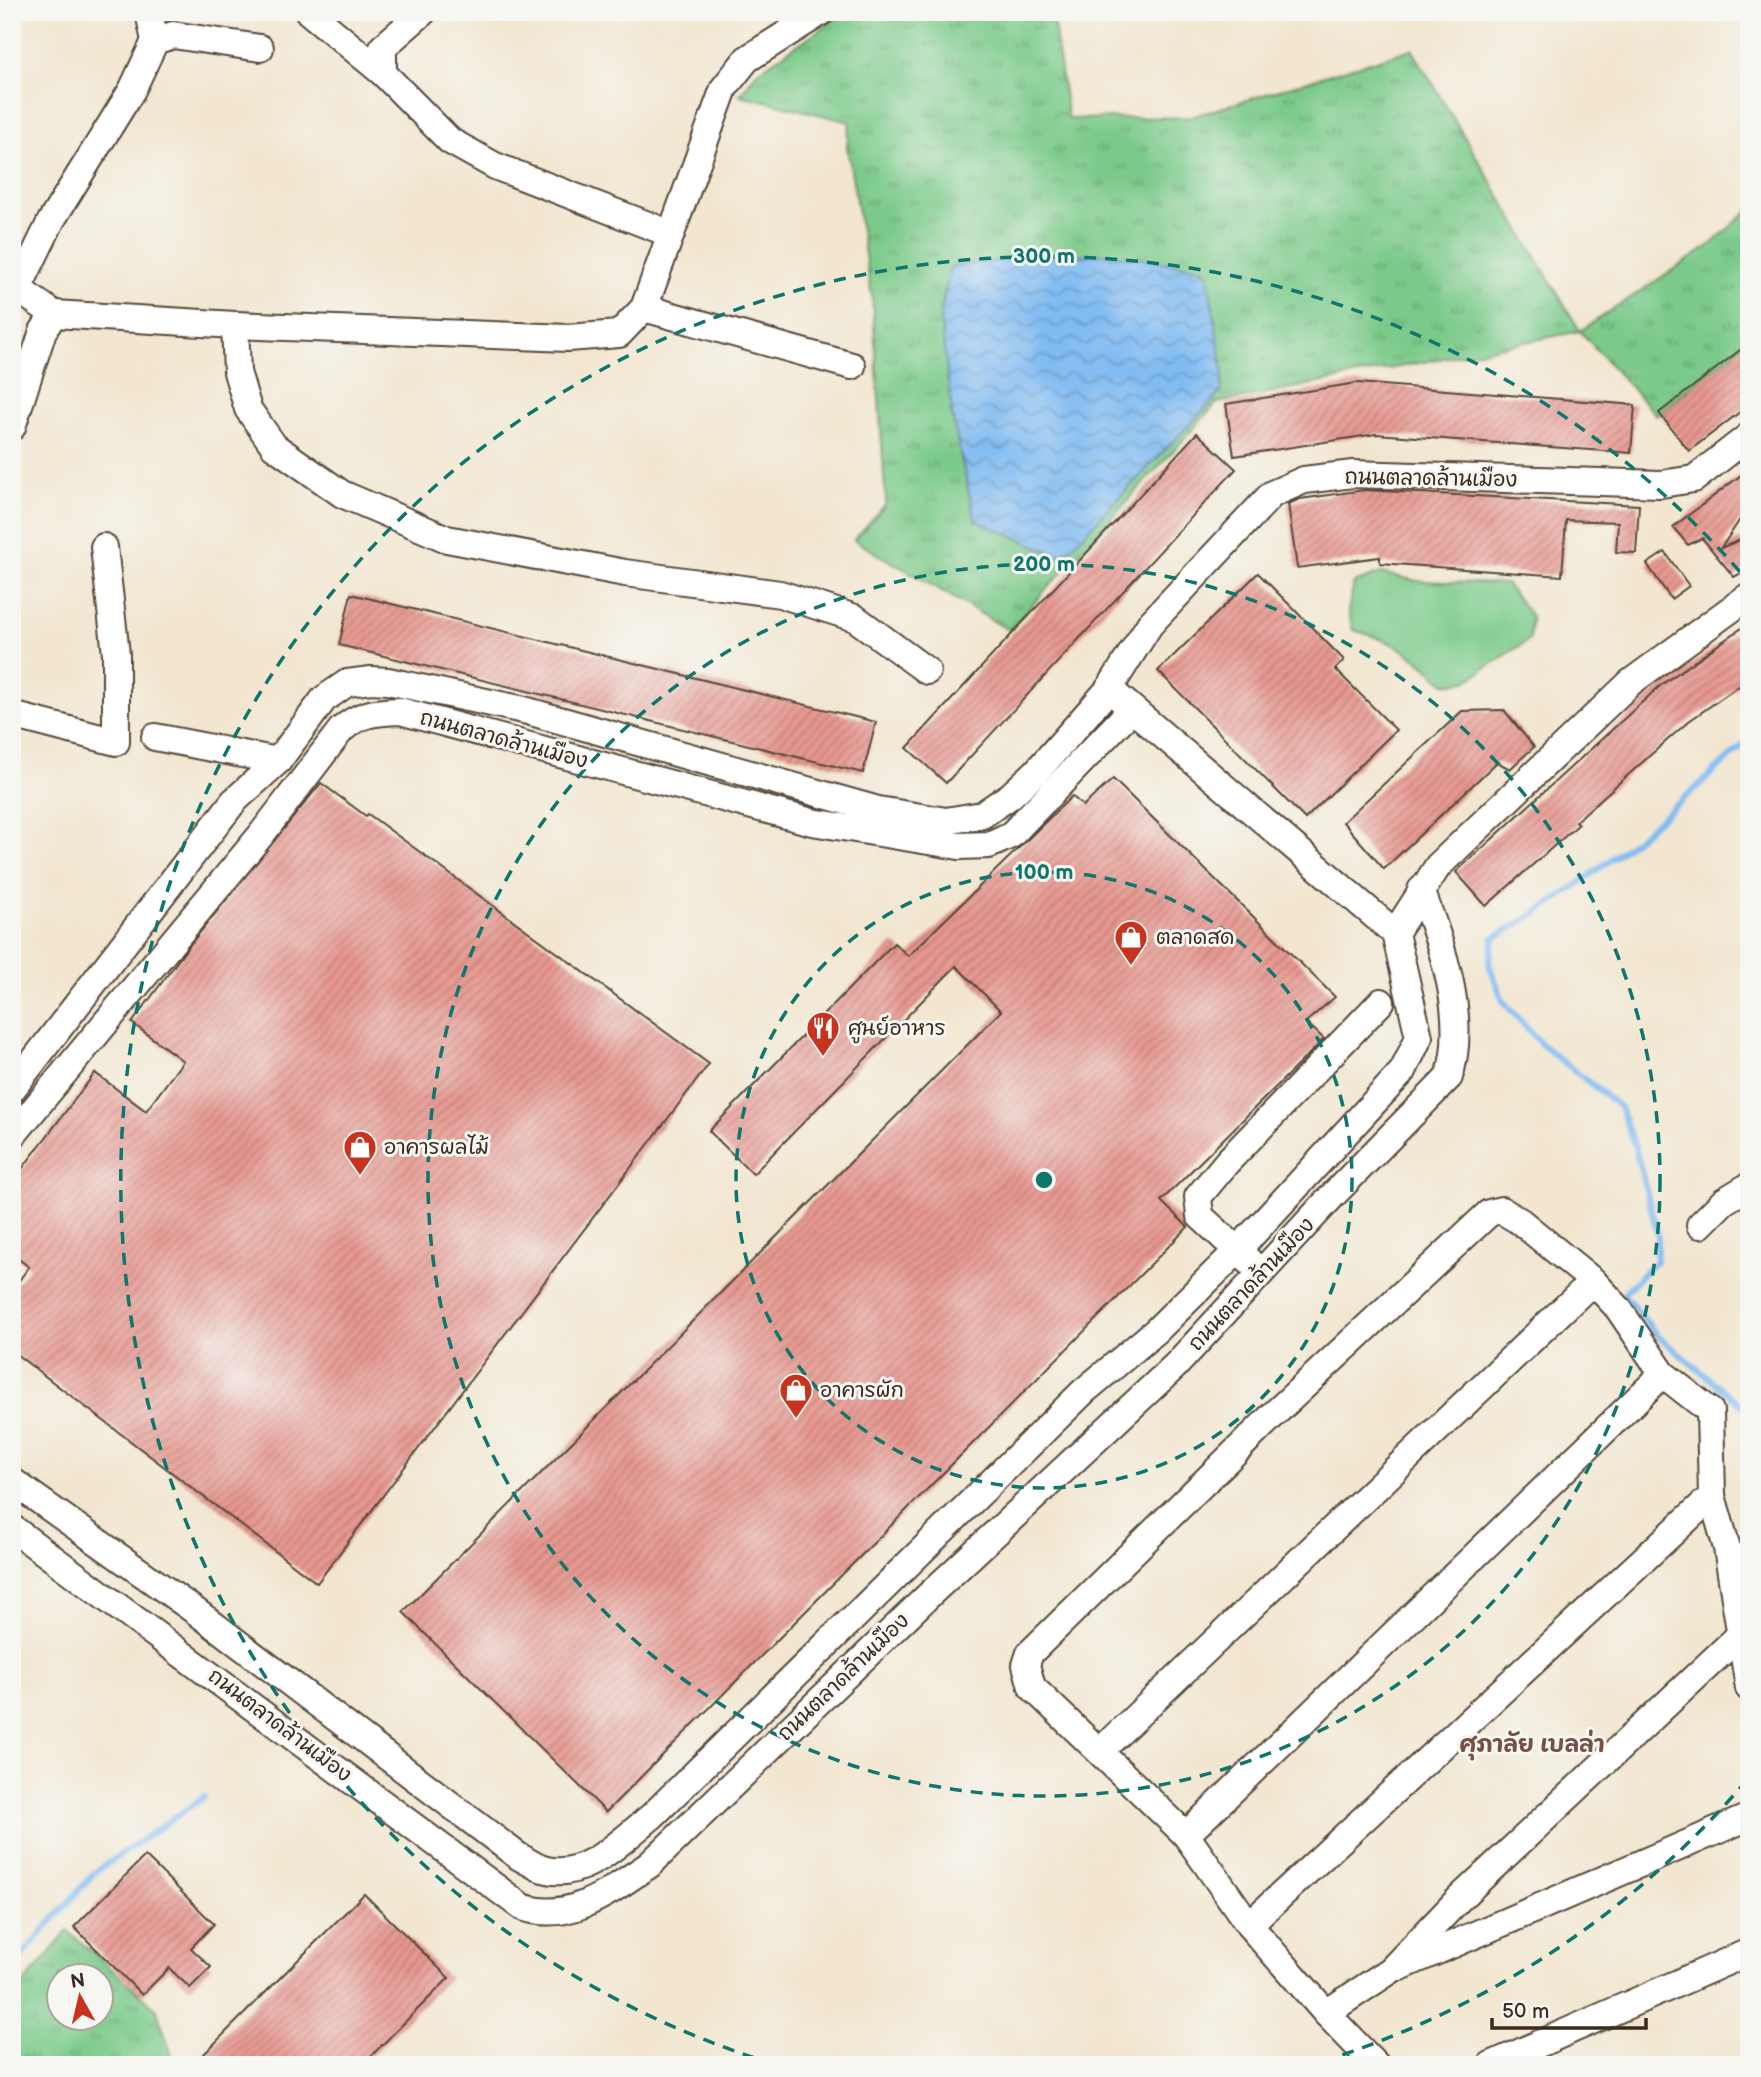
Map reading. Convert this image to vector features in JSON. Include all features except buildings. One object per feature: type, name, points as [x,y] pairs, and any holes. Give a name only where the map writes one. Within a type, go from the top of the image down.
[{"type":"street","points":[[149,12],[155,41],[132,90],[51,222],[15,288],[54,314],[234,325],[568,338],[620,334],[644,308],[724,88],[747,59],[821,12]]},
{"type":"street","points":[[309,12],[383,73],[450,141],[495,166],[671,234]]},
{"type":"street","points":[[383,73],[383,47],[423,12]]},
{"type":"street","points":[[155,41],[173,35],[260,48]]},
{"type":"street","points":[[644,308],[852,366]]},
{"type":"street","points":[[12,427],[43,331],[54,314]]},
{"type":"street","points":[[234,325],[237,372],[248,409],[274,446],[342,494],[447,539],[625,573],[780,594],[855,618],[927,671]]},
{"type":"street","name":"ถนนตลาดล้านเมือง","points":[[12,1089],[234,801],[278,761],[324,699],[347,683],[388,681],[524,710],[878,810],[946,821],[982,815],[1010,796],[1036,772],[1109,689],[1150,624],[1272,494],[1304,480],[1353,474],[1661,484],[1693,480],[1749,436]]},
{"type":"street","points":[[12,715],[116,742],[116,654],[104,547]]},
{"type":"street","points":[[1109,689],[1395,933],[1438,866],[1631,682],[1749,596]]},
{"type":"street","name":"ถนนตลาดล้านเมือง","points":[[12,1136],[269,825],[341,730],[354,719],[370,712],[400,711],[812,822],[959,846],[989,845],[1011,835],[1131,710]]},
{"type":"street","points":[[155,737],[278,761]]},
{"type":"street","points":[[234,801],[269,825]]},
{"type":"street","name":"ถนนตลาดล้านเมือง","points":[[12,1528],[522,1907],[540,1913],[567,1911],[597,1900],[649,1865],[859,1662],[1175,1366],[1261,1272],[1449,1077],[1457,1053],[1454,1013],[1439,940],[1421,890]]},
{"type":"street","name":"ถนนตลาดล้านเมือง","points":[[16,1492],[290,1683],[504,1846],[543,1869],[569,1871],[597,1859],[652,1816],[1084,1391],[1156,1331],[1237,1251],[1403,1071],[1419,1037],[1415,1008],[1395,933]]},
{"type":"street","points":[[82,998],[112,1016]]},
{"type":"street","points":[[1261,1272],[1200,1216],[1198,1197],[1211,1179],[1381,1002]]},
{"type":"street","points":[[1700,1225],[1724,1201],[1749,1186]]},
{"type":"street","points":[[1376,2065],[1325,2013],[1249,1925],[1186,1835],[1032,1687],[1027,1665],[1030,1653],[1480,1218],[1501,1210],[1521,1222],[1593,1281],[1618,1308],[1663,1374],[1710,1411],[1712,1496],[1727,1548],[1749,1688]]},
{"type":"street","points":[[1100,1751],[1593,1281]]},
{"type":"street","points":[[1186,1835],[1663,1374]]},
{"type":"street","points":[[1018,1455],[1046,1485]]},
{"type":"street","points":[[1249,1925],[1712,1496]]},
{"type":"street","points":[[1391,1970],[1460,1898],[1739,1636]]},
{"type":"street","points":[[834,1637],[859,1662]]},
{"type":"street","points":[[267,1716],[290,1683]]},
{"type":"street","points":[[1325,2013],[1391,1970],[1749,1817]]},
{"type":"street","points":[[481,1876],[504,1846]]},
{"type":"street","points":[[1491,2065],[1749,1952]]},
{"type":"green space","points":[[1052,12],[1068,119],[1191,117],[1412,49],[1580,331],[1217,403],[1009,630],[854,540],[886,504],[872,297],[847,146],[850,122],[740,95],[757,72],[843,14]]},
{"type":"green space","points":[[1749,210],[1749,340],[1656,415],[1580,331],[1709,246]]},
{"type":"green space","points":[[1381,573],[1417,581],[1506,584],[1531,616],[1530,639],[1466,681],[1445,684],[1403,650],[1353,630],[1348,611],[1354,583]]},
{"type":"green space","points":[[68,1931],[103,1962],[46,1962],[46,2032],[116,2032],[116,1973],[156,2008],[175,2065],[12,2065],[12,1997]]},
{"type":"water","points":[[1110,254],[1202,268],[1208,276],[1223,373],[1221,392],[1062,557],[975,520],[953,421],[940,316],[950,267],[1039,256]]},
{"type":"waterway","points":[[1749,740],[1658,821],[1595,871],[1529,918],[1494,938],[1489,964],[1503,1001],[1541,1044],[1620,1107],[1635,1147],[1658,1236],[1656,1261],[1623,1294],[1660,1338],[1749,1411]]},
{"type":"waterway","points":[[12,1967],[94,1873],[204,1797]]},
{"type":"place","name":"ตลาดสด","points":[[1131,967]]},
{"type":"place","name":"ศูนย์อาหาร","points":[[823,1058]]},
{"type":"place","name":"อาคารผลไม้","points":[[360,1177]]},
{"type":"place","name":"อาคารผัก","points":[[796,1420]]},
{"type":"district","name":"ศุภาลัย เบลล่า","points":[[1532,1744]]}]
